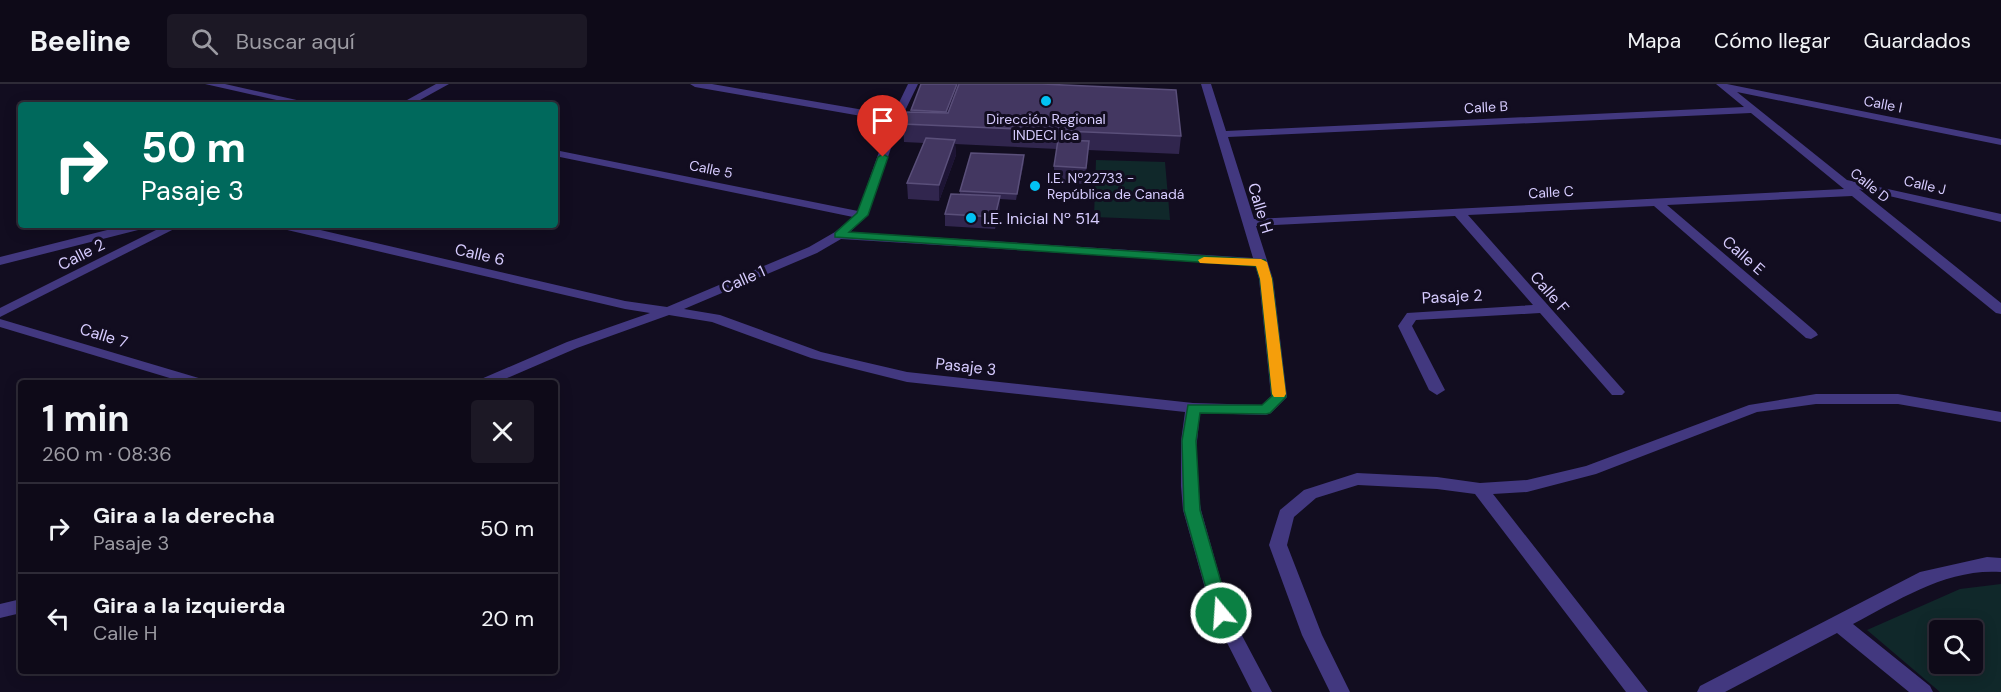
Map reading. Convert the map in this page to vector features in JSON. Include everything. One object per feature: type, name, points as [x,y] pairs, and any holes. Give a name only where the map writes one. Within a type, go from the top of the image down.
[{"type":"street","points":[[210,84],[299,102]]},
{"type":"street","points":[[409,102],[444,84]]},
{"type":"street","points":[[695,84],[896,119]]},
{"type":"street","name":"Calle 1","points":[[491,380],[572,345],[671,310],[813,250],[839,235],[862,215],[896,119],[913,84]]},
{"type":"street","name":"Calle H","points":[[1206,84],[1266,279],[1279,397],[1266,410]]},
{"type":"street","name":"Calle D","points":[[1722,85],[2001,310]]},
{"type":"street","name":"Calle I","points":[[1722,85],[2001,142]]},
{"type":"street","name":"Calle B","points":[[1220,134],[1753,110]]},
{"type":"street","name":"Calle 5","points":[[558,154],[862,215]]},
{"type":"street","name":"Calle J","points":[[1842,182],[2001,218]]},
{"type":"street","name":"Calle C","points":[[1249,223],[1855,192]]},
{"type":"street","name":"Calle E","points":[[1655,201],[1811,335]]},
{"type":"street","name":"Calle F","points":[[1458,212],[1617,393]]},
{"type":"street","points":[[0,261],[130,228]]},
{"type":"street","name":"Calle 2","points":[[0,314],[170,228]]},
{"type":"street","name":"Calle 6","points":[[296,228],[625,305],[671,310]]},
{"type":"street","points":[[839,235],[1261,262]]},
{"type":"street","name":"Pasaje 2","points":[[1437,390],[1409,339],[1405,326],[1412,316],[1543,309]]},
{"type":"street","name":"Pasaje 3","points":[[671,310],[716,318],[816,355],[907,377],[1193,408],[1266,410]]},
{"type":"street","name":"Calle 7","points":[[0,322],[190,380]]},
{"type":"street","points":[[1340,692],[1312,635],[1278,545],[1286,514],[1310,494],[1357,479],[1437,483],[1480,489],[1527,486],[1590,470],[1754,408],[1796,402],[1853,397],[1898,399],[2001,417]]},
{"type":"street","points":[[1193,408],[1189,441],[1192,510],[1221,613],[1262,692]]},
{"type":"street","points":[[1480,489],[1638,692]]},
{"type":"street","points":[[1707,692],[1836,622],[1926,577],[1987,564],[2001,565]]},
{"type":"street","points":[[0,611],[18,607]]},
{"type":"street","points":[[1836,622],[1923,692]]},
{"type":"green space","points":[[1096,160],[1165,162],[1170,220],[1094,217]]},
{"type":"green space","points":[[2001,584],[2001,692],[1940,692],[1867,630],[1960,589]]},
{"type":"building","points":[[921,84],[957,84],[946,112],[911,110]]},
{"type":"building","points":[[959,84],[1042,84],[1176,90],[1181,136],[903,124],[907,112],[948,113]]},
{"type":"building","points":[[926,138],[955,140],[939,185],[907,183]]},
{"type":"building","points":[[1058,140],[1089,141],[1086,168],[1054,166]]},
{"type":"building","points":[[971,153],[1024,155],[1017,194],[960,191]]},
{"type":"building","points":[[951,194],[1000,196],[995,217],[945,214]]},
{"type":"slow traffic","points":[[1204,260],[1261,262],[1266,279],[1279,394]]},
{"type":"place","name":"Dirección Regional INDECI Ica","points":[[1046,101]]},
{"type":"place","name":"I.E. Nº22733 - República de Canadá","points":[[1035,186]]},
{"type":"place","name":"I.E. Inicial Nº 514","points":[[971,218]]},
{"type":"route","points":[[883,157],[862,215],[839,235],[1215,261],[1261,262],[1266,279],[1279,397],[1266,410],[1193,408],[1189,441],[1189,486],[1192,510],[1221,613]]}]
